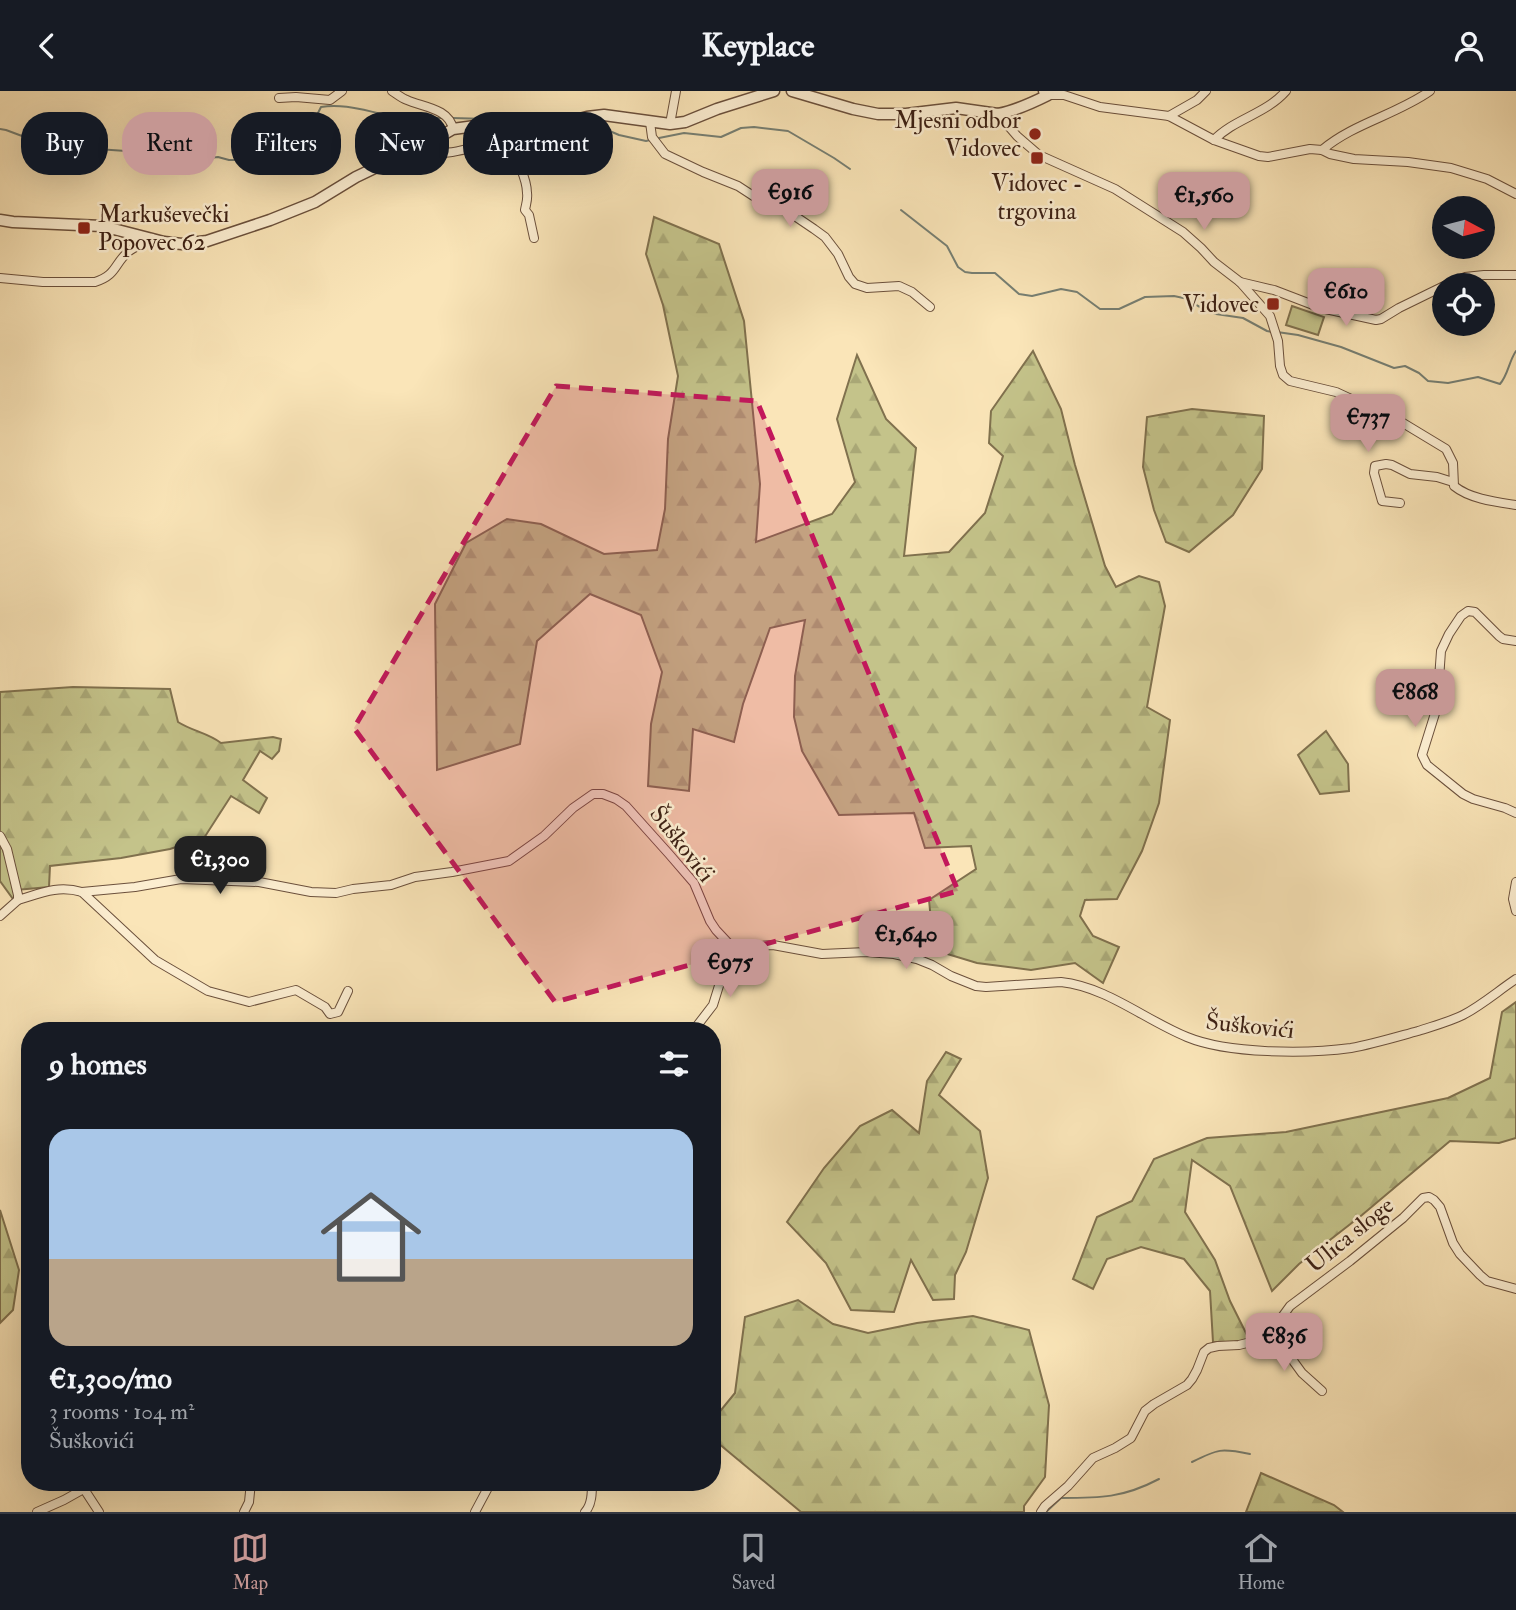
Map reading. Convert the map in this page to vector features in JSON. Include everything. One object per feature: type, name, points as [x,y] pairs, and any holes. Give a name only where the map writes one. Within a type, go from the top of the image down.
[{"type":"street","points":[[279,98],[330,100],[342,91]]},
{"type":"street","points":[[392,91],[405,100],[442,113],[452,123],[453,128]]},
{"type":"street","points":[[670,124],[676,91]]},
{"type":"street","points":[[449,130],[499,122],[550,127],[604,115],[670,124],[685,123],[774,91]]},
{"type":"street","points":[[792,91],[878,114],[956,109],[998,114],[1031,103],[1046,93],[1065,95],[1100,107],[1169,116],[1213,140],[1259,156],[1268,157],[1310,149],[1354,159],[1451,168],[1487,180],[1516,194]]},
{"type":"street","points":[[1169,116],[1197,100],[1206,91]]},
{"type":"street","points":[[1213,140],[1223,130],[1277,101],[1286,91]]},
{"type":"street","points":[[1322,150],[1333,140],[1419,99],[1430,91]]},
{"type":"street","points":[[998,114],[1017,136],[1039,155],[1115,189],[1148,209],[1183,232],[1214,263],[1240,282],[1270,316],[1280,366],[1283,375],[1290,381],[1336,392],[1403,423],[1446,449],[1454,464],[1454,486],[1459,490],[1482,499],[1516,505]]},
{"type":"street","points":[[650,122],[653,139],[675,160],[737,185],[761,201],[779,206],[825,237],[855,284],[867,288],[899,286],[912,292],[930,307]]},
{"type":"street","points":[[449,153],[483,145],[508,145],[514,152],[527,188],[526,210],[534,238]]},
{"type":"street","points":[[0,220],[102,226],[182,244],[228,235],[315,202],[360,175]]},
{"type":"street","points":[[0,278],[43,282],[95,282],[113,272],[130,249],[152,238]]},
{"type":"street","points":[[1495,275],[1516,275]]},
{"type":"street","points":[[1240,282],[1274,290],[1321,308],[1376,320],[1432,292]]},
{"type":"street","points":[[1400,503],[1382,501],[1374,473],[1375,466],[1392,465],[1410,474],[1453,482]]},
{"type":"street","points":[[1516,642],[1503,639],[1475,612],[1468,611],[1461,617],[1441,651],[1437,707],[1422,755],[1427,765],[1464,795],[1516,813]]},
{"type":"street","name":"Šuškovići","points":[[18,899],[49,890],[69,888],[82,892],[181,879],[259,882],[311,892],[336,893],[386,886],[415,877],[509,861],[544,837],[573,808],[593,794],[603,794],[626,806],[678,864],[694,883],[710,921],[734,948],[773,945],[822,954],[894,954],[917,959],[976,986],[1073,983],[1201,1043],[1237,1049],[1284,1051],[1351,1048],[1461,1016],[1516,979]]},
{"type":"street","points":[[0,836],[18,895],[18,899],[0,916]]},
{"type":"street","points":[[1516,882],[1513,899],[1516,911]]},
{"type":"street","points":[[82,892],[155,960],[208,991],[249,1002],[296,990],[325,1007],[330,1014],[338,1012],[348,991]]},
{"type":"street","points":[[700,1022],[713,1005],[734,948]]},
{"type":"street","name":"Ulica sloge","points":[[1041,1512],[1093,1458],[1131,1439],[1145,1411],[1187,1385],[1197,1370],[1203,1352],[1209,1348],[1255,1341],[1267,1335],[1290,1307],[1404,1218],[1423,1198],[1429,1197],[1440,1207],[1454,1244],[1480,1275],[1487,1281],[1516,1289]]},
{"type":"street","points":[[1274,1328],[1288,1347],[1294,1362],[1322,1391]]},
{"type":"street","points":[[37,1512],[80,1491]]},
{"type":"street","points":[[85,1491],[99,1512]]},
{"type":"street","points":[[244,1512],[250,1491]]},
{"type":"street","points":[[475,1512],[486,1491]]},
{"type":"street","points":[[585,1512],[591,1491]]},
{"type":"highlighted area","points":[[556,386],[757,401],[958,891],[555,1002],[354,728]]},
{"type":"green space","points":[[654,217],[719,244],[744,321],[760,484],[756,542],[832,514],[855,482],[837,419],[857,355],[886,419],[916,448],[904,556],[949,552],[985,513],[1003,456],[989,443],[991,411],[1033,351],[1061,409],[1105,566],[1116,587],[1139,576],[1159,582],[1165,606],[1147,707],[1170,720],[1159,803],[1142,851],[1117,899],[1085,900],[1080,916],[1093,936],[1119,947],[1103,983],[1075,963],[1031,970],[977,963],[934,950],[929,900],[976,869],[971,846],[925,848],[914,813],[839,815],[802,751],[794,717],[795,676],[805,620],[770,628],[743,704],[734,742],[693,729],[689,791],[648,786],[651,724],[662,672],[641,615],[590,594],[537,641],[520,744],[437,770],[435,604],[466,543],[507,519],[541,524],[604,554],[657,550],[665,509],[668,439],[678,376],[663,305],[646,254]]},
{"type":"green space","points":[[1292,306],[1324,317],[1318,335],[1286,325]]},
{"type":"green space","points":[[1192,409],[1264,416],[1262,469],[1233,515],[1189,552],[1166,542],[1143,467],[1147,417]]},
{"type":"green space","points":[[73,687],[170,689],[178,722],[221,743],[273,737],[281,739],[279,751],[272,759],[260,751],[243,780],[267,798],[259,813],[231,796],[204,838],[170,849],[121,858],[50,866],[49,887],[16,890],[0,841],[0,692]]},
{"type":"green space","points":[[1326,731],[1348,764],[1349,791],[1320,794],[1298,755]]},
{"type":"green space","points":[[0,841],[5,853],[15,898],[13,899],[0,881]]},
{"type":"green space","points":[[1516,1002],[1516,1138],[1499,1143],[1450,1141],[1299,1264],[1272,1291],[1230,1186],[1192,1160],[1185,1212],[1215,1260],[1230,1301],[1252,1345],[1213,1342],[1210,1291],[1184,1259],[1141,1247],[1107,1259],[1093,1289],[1073,1279],[1097,1217],[1132,1201],[1154,1159],[1207,1138],[1286,1132],[1448,1098],[1490,1078],[1502,1012]]},
{"type":"green space","points":[[946,1052],[961,1059],[939,1095],[980,1131],[988,1178],[966,1252],[955,1275],[954,1299],[933,1300],[911,1260],[894,1312],[851,1310],[826,1263],[787,1222],[824,1168],[860,1126],[892,1110],[919,1133],[927,1081]]},
{"type":"green space","points":[[0,1210],[19,1270],[13,1310],[0,1323]]},
{"type":"green space","points":[[798,1300],[833,1324],[868,1333],[973,1316],[1029,1330],[1049,1405],[1045,1477],[1024,1506],[1024,1512],[801,1512],[721,1445],[721,1410],[735,1393],[745,1317]]},
{"type":"green space","points":[[1261,1473],[1334,1505],[1343,1512],[1246,1512]]},
{"type":"waterway","name":"Vidovec","points":[[0,129],[38,142],[61,154],[97,149],[126,151],[137,145],[166,142],[176,144],[200,159],[218,157],[229,160],[273,160],[288,158],[313,137],[321,107],[348,107],[374,112]]},
{"type":"waterway","name":"Vidovec","points":[[452,118],[463,118]]},
{"type":"waterway","name":"Vidovec","points":[[659,138],[684,133],[721,137],[741,128],[754,127],[788,131],[850,169]]},
{"type":"waterway","name":"Vidovec","points":[[613,132],[650,140]]},
{"type":"waterway","name":"Vidovec","points":[[901,210],[947,246],[958,267],[965,272],[995,273],[1019,294],[1032,296],[1061,289],[1077,292],[1100,309],[1119,309],[1145,297],[1174,296],[1188,299],[1216,314],[1243,318],[1272,332]]},
{"type":"waterway","name":"Vidovec","points":[[1277,332],[1341,347],[1394,368],[1405,366],[1428,381],[1448,383],[1478,377],[1500,384],[1516,351]]},
{"type":"waterway","points":[[1192,1462],[1220,1451],[1250,1454]]},
{"type":"waterway","points":[[1046,1512],[1061,1498],[1111,1496],[1159,1479]]},
{"type":"place","name":"Mjesni odbor Vidovec","points":[[1035,134]]},
{"type":"place","name":"Vidovec - trgovina","points":[[1037,158]]},
{"type":"place","name":"Markuševečki Popovec 62","points":[[84,228]]},
{"type":"place","name":"Vidovec","points":[[1273,304]]}]
